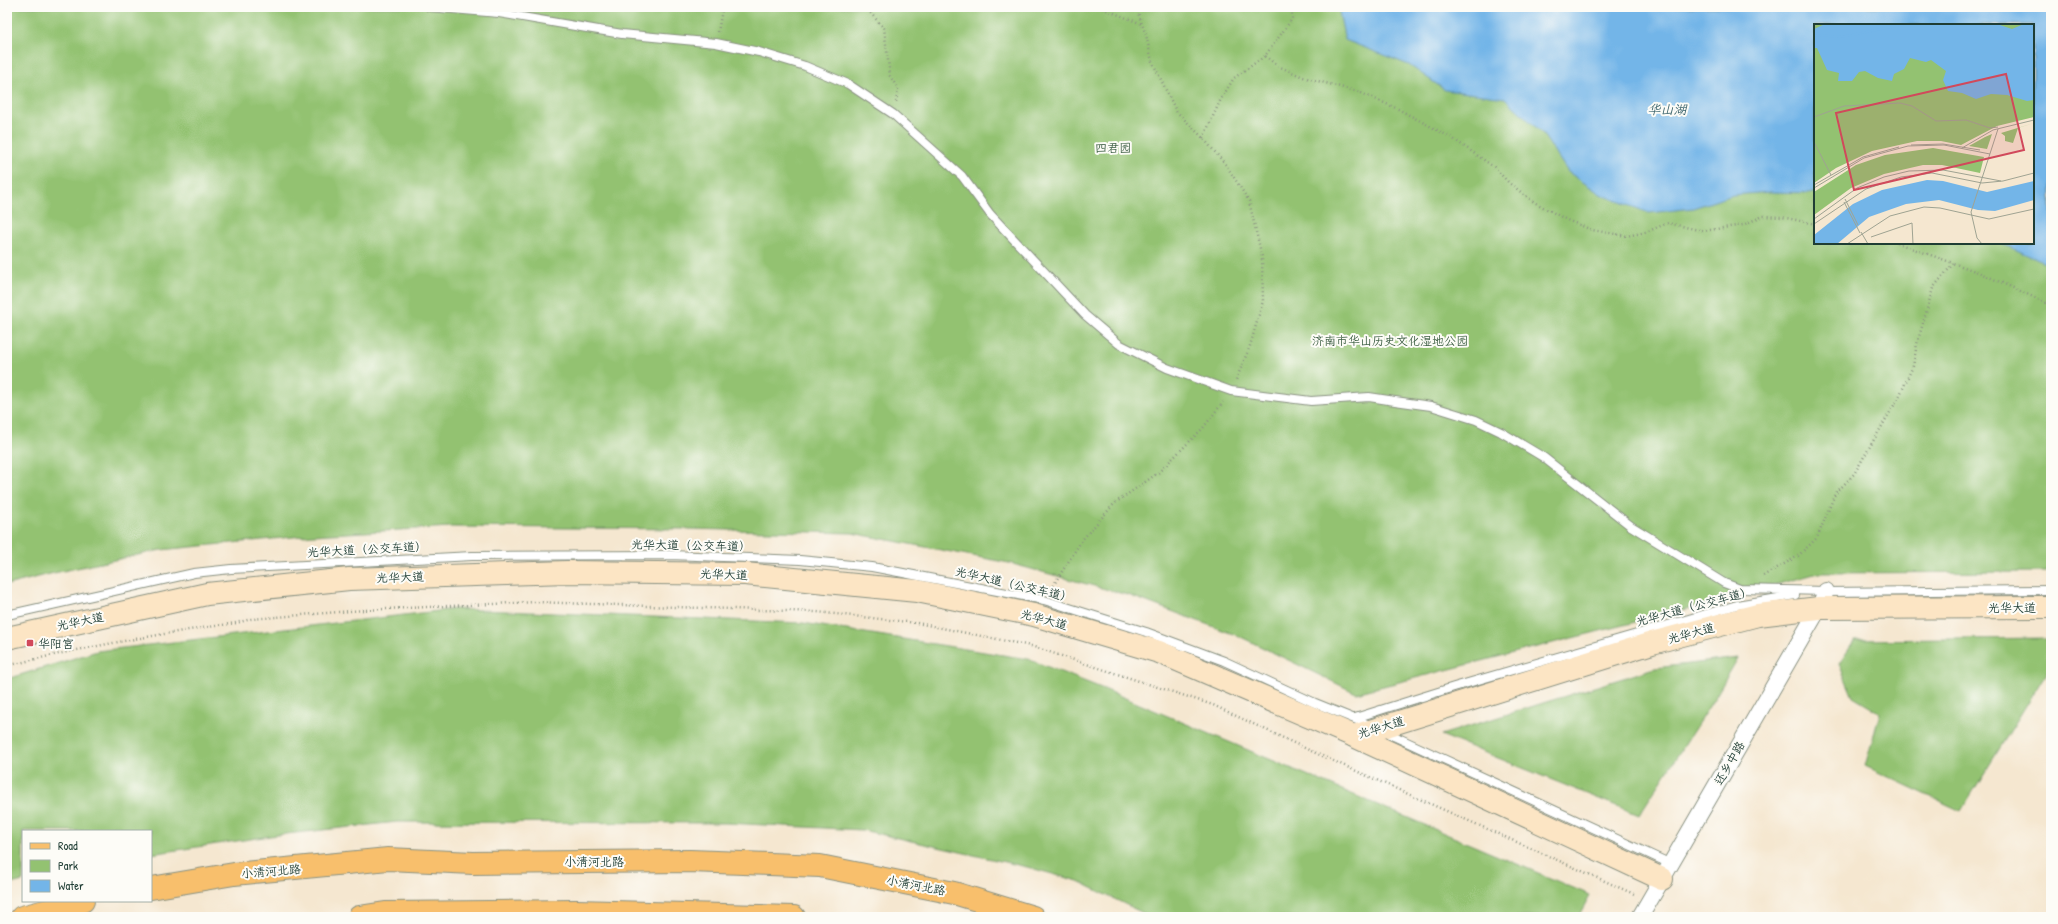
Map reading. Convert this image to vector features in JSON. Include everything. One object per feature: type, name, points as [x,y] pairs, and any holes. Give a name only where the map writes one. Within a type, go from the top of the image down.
[{"type":"main road","name":"光华大道","points":[[7,638],[207,594],[349,579],[567,572],[745,574],[917,591],[1034,615],[1159,652],[1354,727],[1376,728],[1652,643],[1822,600],[2051,607]]},
{"type":"main road","points":[[1354,727],[1667,871]]},
{"type":"main road","name":"小清河北路","points":[[152,888],[234,874],[388,859],[473,863],[690,861],[820,866],[954,893],[1033,917]]},
{"type":"main road","points":[[22,917],[79,902]]},
{"type":"main road","points":[[359,917],[385,913],[569,911],[794,917]]},
{"type":"street","name":"还乡中路","points":[[1640,917],[1822,600]]},
{"type":"lane","points":[[430,7],[499,13],[622,34],[716,43],[759,52],[805,66],[848,84],[893,114],[962,176],[990,214],[1085,315],[1119,344],[1167,368],[1231,391],[1311,401],[1362,398],[1388,400],[1431,406],[1476,420],[1501,432],[1543,456],[1631,526],[1724,583],[1740,589],[1822,600]]},
{"type":"lane","name":"光华大道（公交车道）","points":[[7,615],[194,573],[231,569],[472,556],[670,555],[800,560],[872,567],[1044,600],[1146,632],[1224,662],[1315,703],[1354,727],[1462,684],[1762,599],[1822,600],[2051,590]]},
{"type":"lane","points":[[1376,728],[1667,871]]},
{"type":"path","points":[[716,43],[721,9],[739,9],[743,7]]},
{"type":"path","points":[[865,7],[884,28],[890,76],[898,89],[893,114]]},
{"type":"path","points":[[1099,7],[1143,24]]},
{"type":"path","points":[[1044,600],[1082,540],[1115,503],[1158,473],[1203,428],[1231,391],[1250,346],[1262,301],[1262,258],[1249,201],[1226,165],[1203,138],[1176,111],[1152,61],[1143,24],[1136,7]]},
{"type":"path","points":[[1203,138],[1221,99],[1234,78],[1265,56],[1292,19],[1292,7]]},
{"type":"path","points":[[1265,56],[1278,66],[1303,77],[1359,92],[1378,100],[1452,138],[1494,167],[1508,183],[1534,202],[1566,220],[1592,230],[1627,236],[1646,232],[1668,223],[1703,231],[1743,224],[1763,216],[1782,217],[1814,224]]},
{"type":"path","points":[[1900,244],[1978,272],[2051,305]]},
{"type":"path","points":[[1740,589],[1798,556],[1817,538],[1835,494],[1854,474],[1900,395],[1913,366],[1917,344],[1933,288],[1953,264]]},
{"type":"path","points":[[7,666],[55,654],[132,638],[236,623],[251,619],[451,605],[535,602],[706,607],[817,612],[917,623],[1031,646],[1212,705],[1318,754],[1650,901]]},
{"type":"green space","name":"济南市华山历史文化湿地公园","points":[[7,7],[2051,7],[2051,572],[1818,573],[1718,601],[1356,693],[1241,637],[1131,596],[1009,563],[852,533],[687,529],[451,527],[313,535],[161,550],[54,573],[7,585]]},
{"type":"green space","points":[[455,609],[803,623],[1028,659],[1104,689],[1590,895],[1578,917],[1151,917],[1078,881],[1027,867],[862,830],[726,823],[397,822],[277,835],[152,854],[152,830],[22,830],[22,881],[7,885],[7,679],[97,651]]},
{"type":"green space","points":[[2051,638],[2051,665],[1961,811],[1865,766],[1880,713],[1853,697],[1839,664],[1855,640]]},
{"type":"green space","points":[[1738,658],[1717,694],[1639,815],[1441,735],[1655,668]]},
{"type":"water","name":"华山湖","points":[[1338,7],[2051,7],[2051,266],[2001,244],[2034,244],[2034,24],[1814,24],[1814,193],[1770,192],[1733,195],[1693,208],[1649,213],[1602,195],[1568,172],[1542,133],[1505,98],[1445,90],[1409,65],[1345,40]]},
{"type":"place","name":"华阳宫","points":[[30,643]]},
{"type":"park label","name":"四君园","points":[[1113,147]]}]
